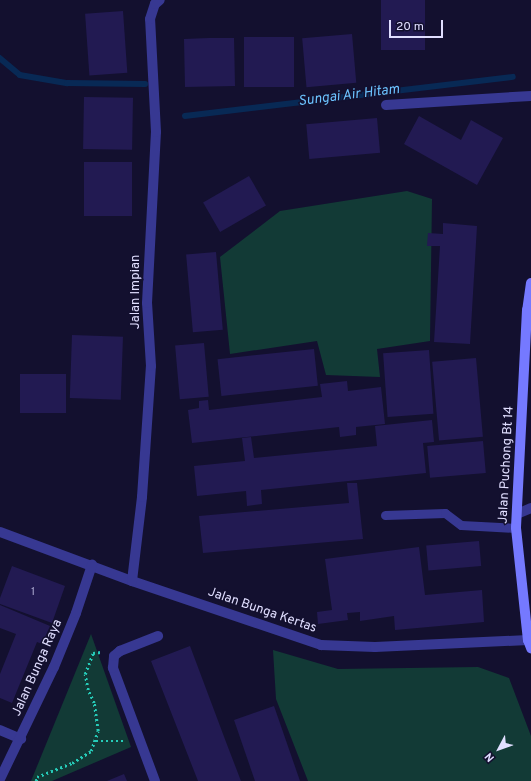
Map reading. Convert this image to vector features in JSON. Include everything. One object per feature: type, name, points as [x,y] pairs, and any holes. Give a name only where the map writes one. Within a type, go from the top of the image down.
[{"type":"street","name":"Jalan Impian","points":[[132,581],[142,497],[151,366],[147,303],[156,132],[150,19],[157,2]]},
{"type":"street","points":[[386,105],[531,96]]},
{"type":"street","name":"Jalan Puchong Bt 14","points":[[529,644],[528,610],[516,528],[527,310],[531,283]]},
{"type":"street","points":[[517,514],[531,508]]},
{"type":"street","name":"Jalan Bunga Kertas","points":[[0,532],[132,581],[321,645],[375,647],[529,644]]},
{"type":"street","name":"Jalan Bunga Raya","points":[[0,779],[20,739],[76,613],[92,565]]},
{"type":"street","points":[[155,781],[113,668],[114,656],[120,651],[158,636]]},
{"type":"street","points":[[0,730],[20,739]]},
{"type":"lane","points":[[385,515],[445,513],[461,525],[516,528]]},
{"type":"path","points":[[36,781],[37,778],[72,763],[91,752],[96,741],[98,731],[94,703],[88,690],[85,674],[93,653],[101,652],[114,656]]},
{"type":"path","points":[[96,741],[140,742]]},
{"type":"green space","points":[[407,191],[432,199],[430,341],[377,349],[380,377],[326,375],[317,341],[230,354],[220,257],[280,211]]},
{"type":"green space","points":[[91,634],[131,747],[52,781],[31,781]]},
{"type":"green space","points":[[273,650],[338,669],[478,667],[509,678],[531,736],[531,781],[308,781],[276,699]]},
{"type":"building","points":[[381,0],[425,0],[425,50],[381,50]]},
{"type":"building","points":[[123,11],[127,73],[89,75],[85,14]]},
{"type":"building","points":[[352,34],[356,83],[306,87],[302,38]]},
{"type":"building","points":[[244,37],[294,37],[294,87],[244,87]]},
{"type":"building","points":[[234,38],[235,86],[185,87],[184,39]]},
{"type":"building","points":[[84,97],[133,98],[132,150],[83,149]]},
{"type":"building","points":[[419,116],[461,140],[471,120],[503,138],[477,185],[404,144]]},
{"type":"building","points":[[377,118],[380,153],[309,159],[306,124]]},
{"type":"building","points":[[84,162],[132,162],[132,216],[84,216]]},
{"type":"building","points":[[249,176],[266,205],[220,232],[203,202]]},
{"type":"building","points":[[443,223],[477,226],[470,344],[434,342],[440,246],[427,246],[428,233],[443,234]]},
{"type":"building","points":[[216,252],[223,330],[193,332],[186,255]]},
{"type":"building","points":[[72,335],[123,337],[121,400],[70,398]]},
{"type":"building","points":[[204,343],[209,397],[180,399],[175,346]]},
{"type":"building","points":[[314,349],[318,386],[221,396],[218,359]]},
{"type":"building","points":[[429,350],[433,414],[388,417],[383,353]]},
{"type":"building","points":[[476,358],[483,437],[439,441],[432,362]]},
{"type":"building","points":[[20,374],[66,374],[66,413],[20,413]]},
{"type":"building","points":[[347,381],[348,391],[381,387],[385,424],[356,427],[356,435],[340,437],[339,427],[192,443],[188,410],[199,408],[199,401],[208,400],[209,410],[322,397],[320,384]]},
{"type":"building","points":[[432,420],[434,442],[423,443],[426,473],[261,490],[262,504],[247,506],[246,491],[197,496],[194,466],[245,461],[242,438],[251,437],[254,458],[377,446],[375,426]]},
{"type":"building","points":[[483,441],[486,473],[430,478],[427,446]]},
{"type":"building","points":[[347,483],[357,483],[363,539],[203,553],[199,516],[349,503]]},
{"type":"building","points":[[479,541],[481,566],[428,571],[426,546]]},
{"type":"building","points":[[419,547],[425,595],[482,590],[484,622],[395,630],[394,616],[360,621],[360,612],[347,613],[348,620],[318,624],[317,612],[332,610],[325,559]]},
{"type":"building","points":[[12,566],[65,586],[52,623],[0,604],[0,598]]},
{"type":"building","points":[[0,605],[50,626],[42,644],[37,642],[12,703],[0,698],[0,674],[16,634],[0,628]]},
{"type":"building","points":[[190,646],[241,781],[198,781],[151,661]]},
{"type":"building","points":[[274,706],[300,781],[255,781],[234,720]]},
{"type":"building","points":[[124,774],[127,781],[107,781]]},
{"type":"waterway","name":"Sungai Air Hitam","points":[[0,58],[20,75],[67,83],[145,84]]},
{"type":"waterway","name":"Sungai Air Hitam","points":[[185,116],[513,77]]}]
